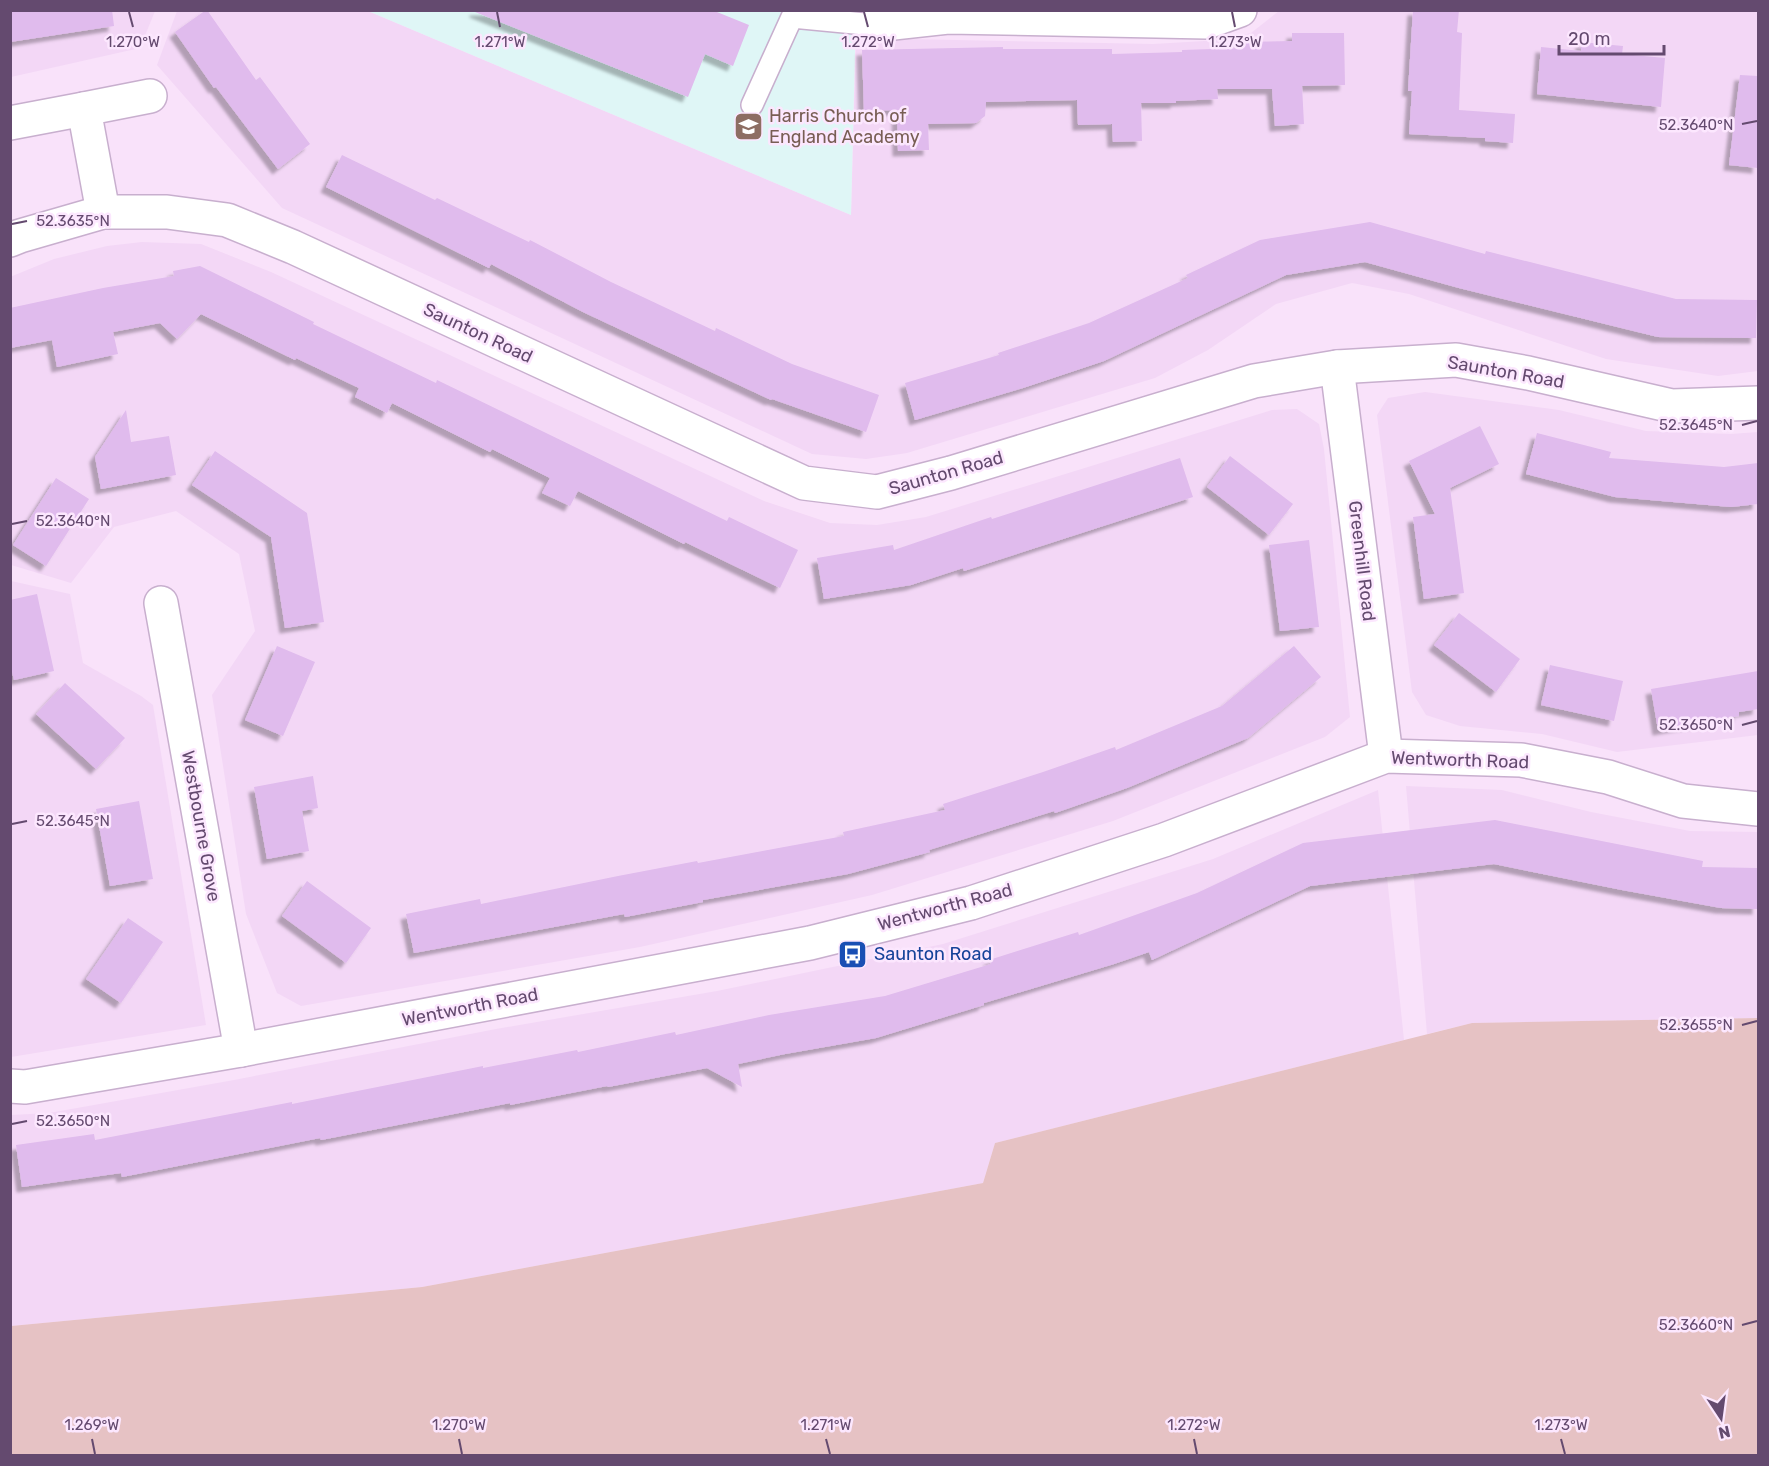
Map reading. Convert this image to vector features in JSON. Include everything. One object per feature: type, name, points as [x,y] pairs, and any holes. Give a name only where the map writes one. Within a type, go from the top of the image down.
[{"type":"street","points":[[875,25],[947,14],[1207,22],[1240,10]]},
{"type":"street","points":[[10,123],[150,96]]},
{"type":"street","points":[[84,109],[103,212]]},
{"type":"street","name":"Saunton Road","points":[[10,240],[103,212],[167,212],[227,220],[292,247],[804,483],[877,492],[963,469],[1254,381],[1337,367],[1456,360],[1528,373],[1672,406],[1758,403]]},
{"type":"street","name":"Greenhill Road","points":[[1337,367],[1386,756]]},
{"type":"street","name":"Westbourne Grove","points":[[161,603],[241,1050]]},
{"type":"street","name":"Wentworth Road","points":[[10,1086],[25,1087],[241,1050],[810,943],[960,906],[1164,840],[1386,756],[1521,759],[1608,777],[1683,801],[1758,808]]},
{"type":"lane","points":[[752,105],[793,14],[875,25]]},
{"type":"shaded area","points":[[10,11],[155,11],[140,48],[11,77]]},
{"type":"shaded area","points":[[177,11],[368,11],[851,215],[856,38],[1153,44],[1222,40],[1251,33],[1279,11],[1758,11],[1758,371],[1718,376],[1606,359],[1409,294],[1352,283],[1276,304],[1208,350],[1155,378],[907,453],[866,459],[812,454],[282,208],[157,65]]},
{"type":"shaded area","name":"Harris Church of England Academy","points":[[368,11],[856,11],[851,215]]},
{"type":"shaded area","points":[[142,242],[201,244],[271,272],[764,501],[830,523],[877,525],[926,517],[1272,410],[1297,409],[1319,424],[1324,449],[1350,717],[1325,737],[1113,821],[872,895],[640,947],[301,1006],[277,993],[246,914],[212,695],[255,631],[239,554],[176,511],[114,527],[71,583],[11,565],[10,277],[54,259],[107,246]]},
{"type":"shaded area","points":[[1425,392],[1559,410],[1646,431],[1731,434],[1758,432],[1758,735],[1617,752],[1542,734],[1460,726],[1426,715],[1412,692],[1377,415],[1388,398]]},
{"type":"shaded area","points":[[11,581],[70,594],[83,663],[153,705],[206,1025],[11,1057]]},
{"type":"shaded area","points":[[1406,786],[1502,790],[1591,812],[1690,831],[1758,832],[1758,1018],[1472,1023],[1427,1034]]},
{"type":"shaded area","points":[[1378,790],[1404,1040],[995,1143],[983,1183],[422,1287],[11,1326],[11,1115],[49,1113],[234,1080],[496,1029],[717,991],[943,944],[1213,859]]},
{"type":"shaded area","points":[[1758,1018],[1758,1455],[11,1455],[11,1326],[422,1287],[983,1183],[995,1143],[1472,1023]]},
{"type":"building","points":[[10,10],[112,10],[114,26],[10,42]]},
{"type":"building","points":[[206,10],[256,80],[260,77],[310,144],[278,169],[216,87],[214,88],[175,32]]},
{"type":"building","points":[[475,10],[712,10],[749,25],[733,66],[705,54],[688,97],[475,12]]},
{"type":"building","points":[[1413,10],[1459,10],[1457,32],[1462,33],[1459,110],[1515,114],[1513,143],[1485,141],[1485,138],[1409,134],[1412,91],[1408,91]]},
{"type":"building","points":[[1292,33],[1344,33],[1345,85],[1302,86],[1304,124],[1275,126],[1272,89],[1217,89],[1218,99],[1176,101],[1176,103],[1141,103],[1142,141],[1113,142],[1112,124],[1078,125],[1077,100],[986,102],[985,116],[976,123],[928,124],[929,150],[898,151],[897,110],[864,111],[862,50],[1003,47],[1003,49],[1112,49],[1112,54],[1182,52],[1182,50],[1241,48],[1240,42],[1292,41]]},
{"type":"building","points":[[1581,42],[1623,46],[1622,54],[1665,58],[1661,107],[1537,94],[1541,47],[1581,51]]},
{"type":"building","points":[[1740,75],[1758,76],[1758,168],[1729,165]]},
{"type":"building","points":[[342,155],[435,200],[437,198],[529,242],[530,240],[611,282],[715,331],[716,328],[792,364],[879,395],[866,432],[771,400],[583,312],[491,264],[489,268],[326,187]]},
{"type":"building","points":[[1370,222],[1485,254],[1486,251],[1676,299],[1757,300],[1756,338],[1658,337],[1459,288],[1365,262],[1286,275],[1104,361],[915,420],[905,383],[999,355],[998,353],[1089,323],[1188,278],[1186,275],[1260,240]]},
{"type":"building","points":[[200,266],[436,383],[437,380],[727,521],[729,517],[798,550],[780,588],[685,542],[684,544],[578,491],[570,506],[542,493],[550,478],[492,449],[490,452],[392,403],[387,413],[355,397],[359,388],[201,314],[177,339],[160,323],[113,332],[118,354],[57,367],[52,340],[10,348],[10,308],[103,288],[174,276],[173,271]]},
{"type":"building","points":[[126,410],[131,442],[169,436],[176,475],[101,489],[95,457]]},
{"type":"building","points":[[1480,426],[1499,464],[1450,488],[1464,593],[1424,599],[1413,517],[1435,514],[1409,461]]},
{"type":"building","points":[[1537,433],[1611,452],[1609,458],[1724,467],[1758,463],[1758,504],[1731,507],[1615,497],[1526,474]]},
{"type":"building","points":[[215,451],[307,513],[324,622],[285,628],[271,537],[192,485]]},
{"type":"building","points":[[1230,456],[1293,504],[1269,535],[1207,487]]},
{"type":"building","points":[[1180,458],[1193,497],[964,571],[963,568],[911,585],[824,599],[817,558],[893,545],[894,550]]},
{"type":"building","points":[[56,478],[89,499],[46,566],[13,545]]},
{"type":"building","points":[[1309,540],[1319,627],[1280,631],[1269,545]]},
{"type":"building","points":[[37,594],[54,671],[14,680],[10,664],[10,600]]},
{"type":"building","points":[[1459,613],[1520,659],[1496,692],[1434,645]]},
{"type":"building","points":[[277,646],[315,662],[283,736],[245,720]]},
{"type":"building","points":[[1294,646],[1321,677],[1248,738],[1127,788],[1055,813],[1054,811],[929,850],[930,852],[848,874],[703,900],[703,902],[625,917],[624,914],[414,953],[406,914],[480,899],[481,904],[697,861],[698,863],[844,836],[843,832],[945,810],[943,804],[1115,747],[1116,750],[1222,706]]},
{"type":"building","points":[[1550,665],[1623,681],[1614,721],[1541,705]]},
{"type":"building","points":[[1758,671],[1758,709],[1739,712],[1739,716],[1658,730],[1651,689]]},
{"type":"building","points":[[65,683],[125,738],[96,769],[36,714]]},
{"type":"building","points":[[313,776],[318,808],[302,811],[309,851],[267,859],[254,787]]},
{"type":"building","points":[[139,801],[153,879],[110,886],[96,809]]},
{"type":"building","points":[[1495,820],[1703,861],[1702,867],[1758,868],[1758,909],[1721,908],[1494,864],[1310,886],[1152,960],[1149,952],[876,1038],[738,1064],[742,1087],[707,1068],[321,1140],[320,1138],[122,1177],[121,1173],[22,1187],[16,1145],[94,1134],[95,1140],[483,1066],[483,1068],[577,1050],[578,1052],[675,1032],[676,1035],[769,1015],[885,996],[991,964],[989,960],[1078,932],[1079,935],[1197,893],[1303,843]]},
{"type":"building","points":[[307,881],[371,928],[346,963],[282,916]]},
{"type":"building","points":[[128,918],[163,942],[121,1003],[86,979]]},
{"type":"place","name":"Harris Church of England Academy","points":[[748,126]]},
{"type":"place","name":"Saunton Road","points":[[853,954]]}]
